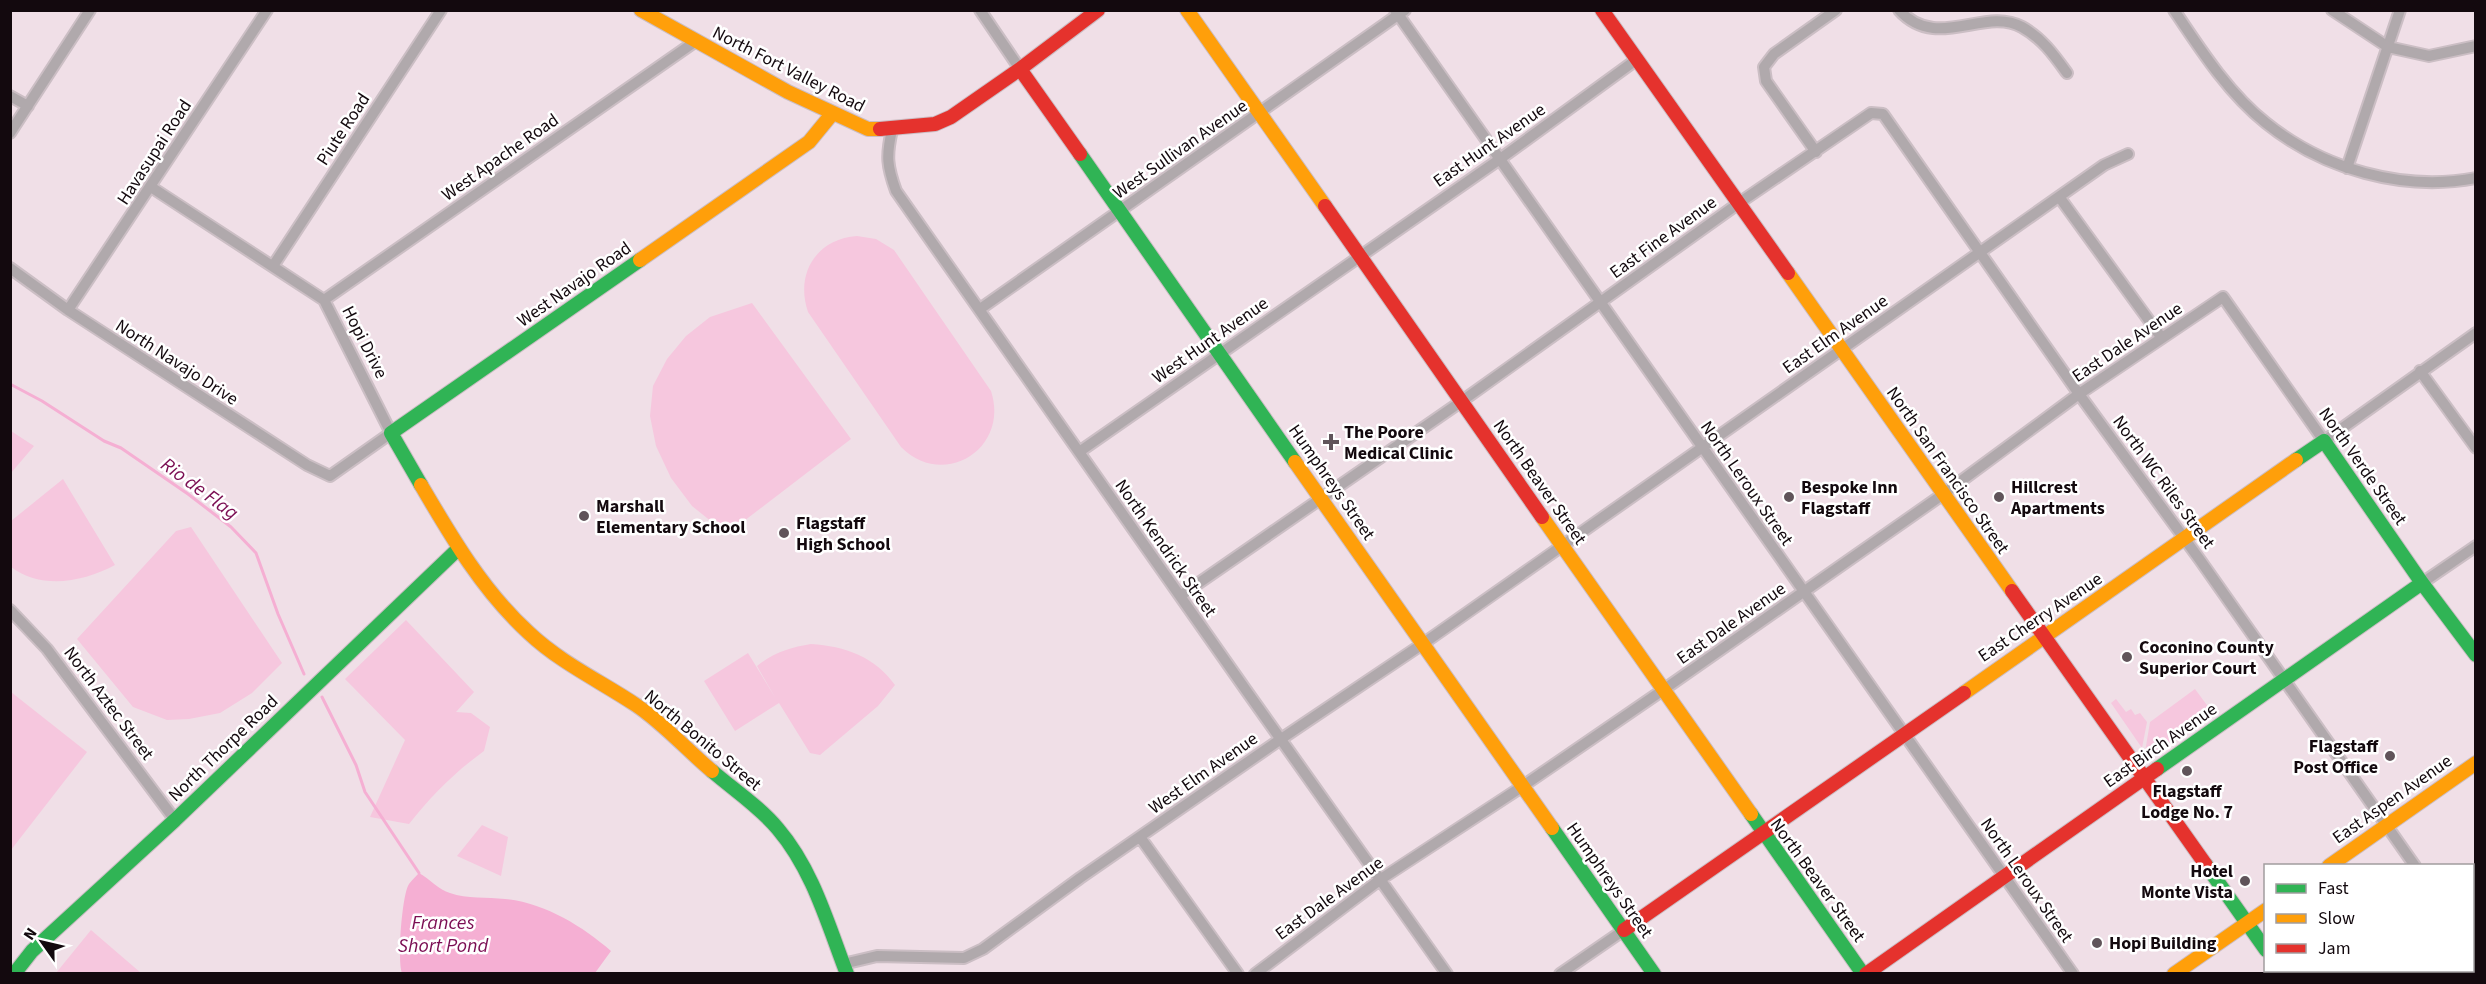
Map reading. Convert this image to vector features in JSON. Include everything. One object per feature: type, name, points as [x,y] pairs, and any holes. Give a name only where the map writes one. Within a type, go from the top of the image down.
[{"type":"street","points":[[10,133],[90,10]]},
{"type":"street","name":"Havasupai Road","points":[[68,310],[267,10]]},
{"type":"street","name":"Piute Road","points":[[273,266],[441,10]]},
{"type":"street","name":"North Fort Valley Road","points":[[641,10],[832,114],[868,129],[892,130],[935,124],[951,117],[1098,10]]},
{"type":"street","name":"Humphreys Street","points":[[980,10],[1119,212],[1424,643],[1654,974]]},
{"type":"street","name":"North Beaver Street","points":[[1187,10],[1763,833],[1865,974]]},
{"type":"street","name":"North San Francisco Street","points":[[1602,10],[2264,948]]},
{"type":"street","points":[[1816,152],[1766,81],[1764,67],[1774,54],[1836,10]]},
{"type":"street","points":[[1899,10],[1921,25],[1950,30],[1991,20],[2020,26],[2046,44],[2067,73]]},
{"type":"street","points":[[2174,10],[2216,70],[2265,122],[2301,148],[2347,168],[2385,178],[2432,182],[2475,178]]},
{"type":"street","points":[[2332,10],[2388,47],[2429,56],[2475,46]]},
{"type":"street","points":[[2347,168],[2400,10]]},
{"type":"street","name":"West Sullivan Avenue","points":[[980,309],[1400,12]]},
{"type":"street","name":"North Leroux Street","points":[[1400,12],[1803,593],[2073,974]]},
{"type":"street","name":"West Apache Road","points":[[324,300],[696,41]]},
{"type":"street","name":"East Hunt Avenue","points":[[1360,256],[1500,159],[1636,60]]},
{"type":"street","points":[[10,96],[28,106]]},
{"type":"street","name":"East Fine Avenue","points":[[1180,596],[1322,499],[1871,113],[1883,114],[1887,118]]},
{"type":"street","name":"West Navajo Road","points":[[330,476],[809,142],[832,114]]},
{"type":"street","name":"North WC Riles Street","points":[[1887,118],[2079,394],[2186,539],[2414,864]]},
{"type":"street","name":"North Kendrick Street","points":[[892,130],[887,154],[896,191],[1447,974]]},
{"type":"street","name":"East Elm Avenue","points":[[1562,545],[2104,165],[2128,154]]},
{"type":"street","name":"Hopi Drive","points":[[151,187],[324,300],[391,433],[458,549]]},
{"type":"street","points":[[2060,198],[2161,337]]},
{"type":"street","name":"West Hunt Avenue","points":[[1079,452],[1360,256]]},
{"type":"street","name":"North Navajo Drive","points":[[10,268],[68,310],[307,465],[330,476]]},
{"type":"street","name":"East Dale Avenue","points":[[1255,974],[1381,879],[1664,690],[1942,495],[2079,394],[2223,297]]},
{"type":"street","name":"North Verde Street","points":[[2223,297],[2422,583],[2475,655]]},
{"type":"street","name":"East Cherry Avenue","points":[[1624,930],[2186,539],[2475,333]]},
{"type":"street","points":[[2420,371],[2475,448]]},
{"type":"street","name":"West Elm Avenue","points":[[845,969],[877,956],[964,958],[983,949],[1281,738],[1424,643],[1562,545]]},
{"type":"street","name":"East Birch Avenue","points":[[1865,974],[2475,546]]},
{"type":"street","name":"North Thorpe Road","points":[[13,972],[32,951],[175,820],[458,549]]},
{"type":"street","name":"North Bonito Street","points":[[458,549],[483,582],[528,633],[581,673],[637,706],[777,826],[794,846],[815,889],[845,969]]},
{"type":"street","name":"North Aztec Street","points":[[10,610],[47,649],[175,820]]},
{"type":"street","name":"East Aspen Avenue","points":[[2332,864],[2475,763]]},
{"type":"street","points":[[1140,837],[1238,974]]},
{"type":"street","points":[[2174,974],[2264,911]]},
{"type":"street","points":[[1560,974],[1624,930]]},
{"type":"shaded area","points":[[857,236],[876,239],[894,250],[991,391],[994,412],[991,430],[982,446],[969,457],[953,463],[935,465],[918,459],[901,447],[808,312],[804,285],[812,261],[830,244]]},
{"type":"shaded area","points":[[752,303],[851,439],[727,534],[692,506],[671,478],[656,446],[650,416],[653,386],[667,359],[686,336],[710,317]]},
{"type":"shaded area","points":[[11,431],[34,446],[11,473]]},
{"type":"shaded area","points":[[63,479],[115,565],[90,576],[76,579],[49,581],[36,579],[11,567],[11,521]]},
{"type":"shaded area","points":[[191,527],[282,663],[252,693],[220,713],[189,719],[167,720],[133,707],[77,639],[176,531]]},
{"type":"shaded area","points":[[406,620],[474,692],[456,712],[471,713],[490,727],[484,751],[444,784],[409,824],[370,817],[405,740],[345,679]]},
{"type":"shaded area","points":[[811,644],[847,650],[869,660],[895,685],[878,706],[820,755],[810,753],[779,703],[735,731],[704,681],[748,653],[776,699],[757,666],[782,651]]},
{"type":"shaded area","points":[[2195,689],[2212,712],[2149,757],[2145,752],[2150,722]]},
{"type":"shaded area","points":[[11,692],[87,752],[11,850]]},
{"type":"shaded area","points":[[2116,699],[2126,712],[2131,709],[2135,715],[2140,713],[2147,722],[2142,748],[2111,703]]},
{"type":"shaded area","points":[[482,825],[508,837],[501,876],[457,856]]},
{"type":"shaded area","points":[[91,930],[141,973],[56,973]]},
{"type":"water","name":"Frances Short Pond","points":[[419,873],[446,892],[470,897],[520,901],[534,905],[562,917],[611,951],[595,973],[402,973],[400,942],[404,900],[409,884]]},
{"type":"waterway","name":"Rio de Flag","points":[[10,384],[42,401],[104,441],[121,448],[231,527],[256,553],[278,614],[304,674]]},
{"type":"waterway","name":"Rio de Flag","points":[[322,697],[356,765],[365,792],[419,873]]},
{"type":"traffic: fast","points":[[1080,154],[1295,462]]},
{"type":"traffic: fast","points":[[421,485],[391,433],[640,260]]},
{"type":"traffic: fast","points":[[2296,460],[2324,441],[2422,583],[2476,655]]},
{"type":"traffic: fast","points":[[14,974],[32,951],[175,820],[458,549]]},
{"type":"traffic: fast","points":[[2157,769],[2422,583]]},
{"type":"traffic: fast","points":[[712,771],[763,813],[790,845],[818,898],[847,974]]},
{"type":"traffic: fast","points":[[1751,814],[1863,974]]},
{"type":"traffic: fast","points":[[1552,828],[1654,974]]},
{"type":"traffic: fast","points":[[2206,865],[2264,947]]},
{"type":"traffic: slow","points":[[641,10],[788,92],[868,129],[880,129]]},
{"type":"traffic: slow","points":[[1187,10],[1325,206]]},
{"type":"traffic: slow","points":[[640,260],[809,142],[832,114]]},
{"type":"traffic: slow","points":[[1788,273],[2012,591]]},
{"type":"traffic: slow","points":[[1964,693],[2296,460]]},
{"type":"traffic: slow","points":[[1295,462],[1552,828]]},
{"type":"traffic: slow","points":[[421,485],[469,563],[512,617],[554,654],[646,712],[712,771]]},
{"type":"traffic: slow","points":[[1542,517],[1751,814]]},
{"type":"traffic: slow","points":[[2332,864],[2476,763]]},
{"type":"traffic: slow","points":[[2174,974],[2264,911]]},
{"type":"traffic: jam","points":[[1020,69],[1098,10]]},
{"type":"traffic: jam","points":[[1602,10],[1788,273]]},
{"type":"traffic: jam","points":[[880,129],[935,124],[951,117],[1020,69],[1080,154]]},
{"type":"traffic: jam","points":[[1325,206],[1542,517]]},
{"type":"traffic: jam","points":[[2012,591],[2206,865]]},
{"type":"traffic: jam","points":[[1624,930],[1964,693]]},
{"type":"traffic: jam","points":[[1866,974],[2157,769]]},
{"type":"place","name":"The Poore Medical Clinic","points":[[1331,442]]},
{"type":"place","name":"Bespoke Inn Flagstaff","points":[[1789,497]]},
{"type":"place","name":"Hillcrest Apartments","points":[[1999,497]]},
{"type":"place","name":"Marshall Elementary School","points":[[584,516]]},
{"type":"place","name":"Flagstaff High School","points":[[784,533]]},
{"type":"place","name":"Coconino County Superior Court","points":[[2127,657]]},
{"type":"place","name":"Flagstaff Post Office","points":[[2390,756]]},
{"type":"place","name":"Flagstaff Lodge No. 7","points":[[2187,771]]},
{"type":"place","name":"Hotel Monte Vista","points":[[2245,881]]},
{"type":"place","name":"Hopi Building","points":[[2097,943]]}]
